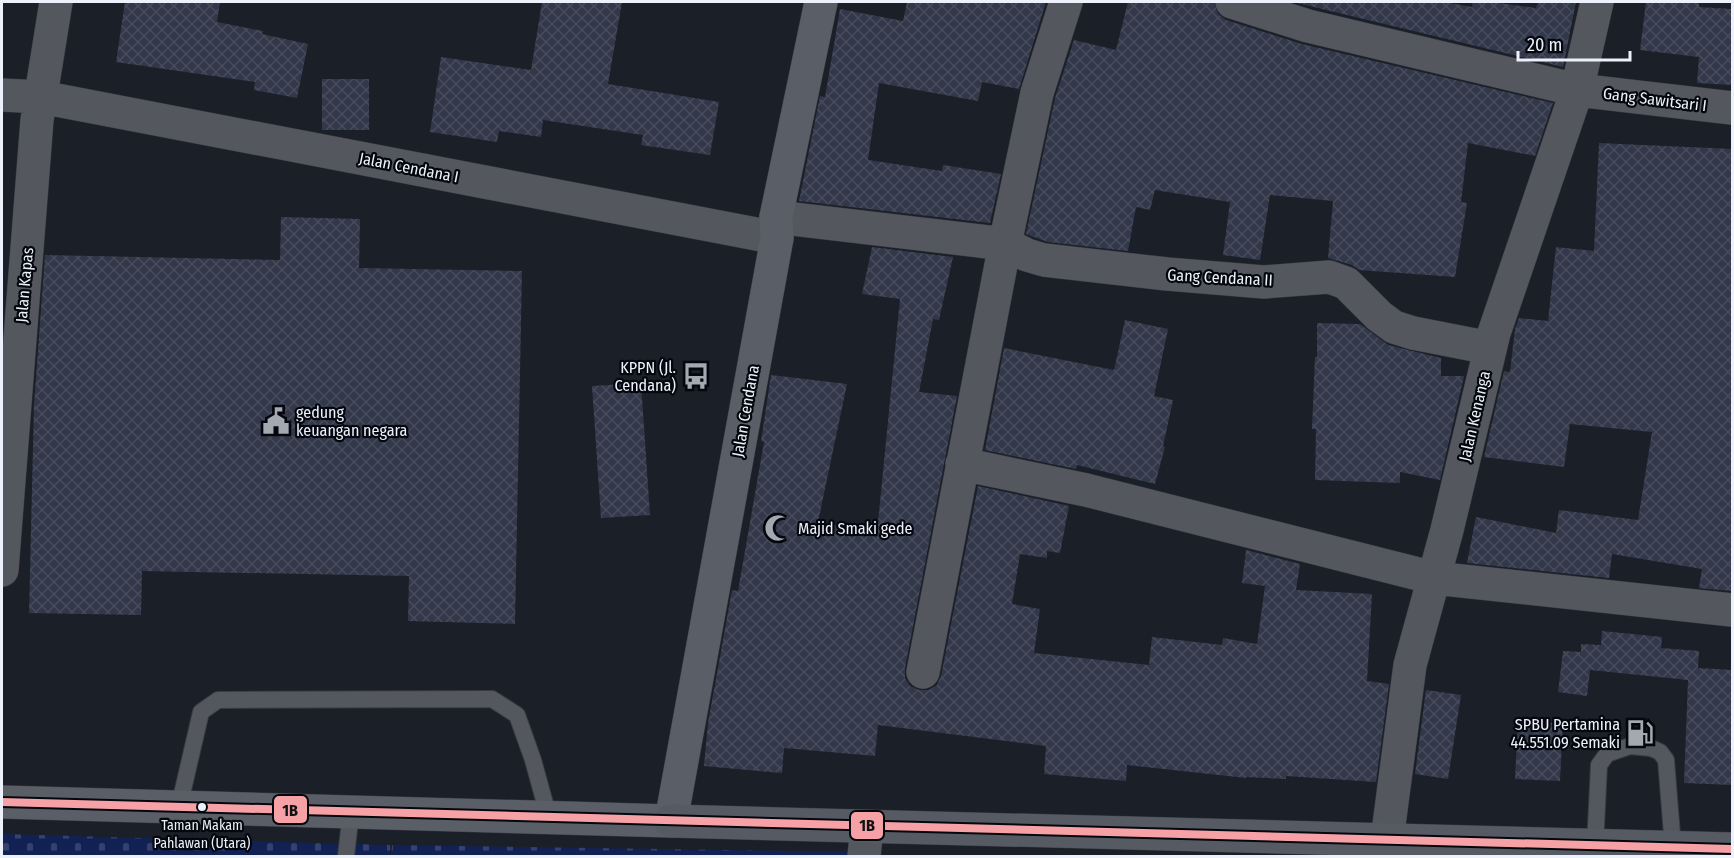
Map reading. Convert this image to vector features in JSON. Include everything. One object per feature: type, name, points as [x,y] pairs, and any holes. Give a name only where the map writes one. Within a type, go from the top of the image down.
[{"type":"main road","name":"Jalan Cendana","points":[[671,821],[777,228],[821,2]]},
{"type":"main road","points":[[2,802],[671,821],[865,842],[1387,840],[1732,849]]},
{"type":"street","name":"Jalan Kapas","points":[[2,570],[10,359],[37,120],[56,2]]},
{"type":"street","points":[[923,672],[1005,244],[1037,93],[1066,2]]},
{"type":"street","name":"Gang Sawitsari I","points":[[1232,2],[1308,26],[1577,90],[1732,108]]},
{"type":"street","name":"Jalan Kenanga","points":[[1387,840],[1410,665],[1434,578],[1490,348],[1577,90],[1597,2]]},
{"type":"street","name":"Jalan Cendana I","points":[[2,95],[41,97],[777,228],[1005,244]]},
{"type":"street","name":"Gang Cendana II","points":[[1005,244],[1027,255],[1044,260],[1167,274],[1264,282],[1329,277],[1346,283],[1378,316],[1394,327],[1413,333],[1490,348]]},
{"type":"street","points":[[962,464],[1086,490],[1434,578],[1732,610]]},
{"type":"lane","points":[[179,807],[201,712],[218,700],[492,699],[517,715],[533,760],[549,818]]},
{"type":"lane","points":[[1595,846],[1599,765],[1607,754],[1630,746],[1651,748],[1660,752],[1666,760],[1672,848]]},
{"type":"lane","points":[[346,856],[351,812]]},
{"type":"green space","points":[[2,834],[390,845],[390,856],[2,856]]},
{"type":"green space","points":[[392,845],[861,852],[861,856],[391,856]]},
{"type":"building","points":[[125,2],[220,2],[217,22],[263,31],[262,34],[308,44],[297,98],[254,90],[255,82],[116,62]]},
{"type":"building","points":[[542,2],[622,2],[608,84],[719,102],[710,155],[641,145],[643,135],[543,120],[541,137],[499,131],[497,142],[430,132],[441,57],[531,70]]},
{"type":"building","points":[[907,2],[1046,2],[1019,89],[982,82],[978,101],[879,83],[868,160],[942,171],[943,165],[1001,174],[990,223],[799,201],[820,96],[825,97],[840,9],[903,21]]},
{"type":"building","points":[[1128,2],[1214,2],[1218,14],[1226,20],[1302,44],[1553,103],[1535,156],[1468,143],[1461,202],[1467,203],[1455,277],[1359,270],[1352,265],[1328,258],[1333,201],[1270,195],[1260,260],[1223,255],[1230,202],[1155,190],[1150,210],[1136,207],[1128,251],[1048,242],[1026,234],[1055,98],[1074,40],[1116,50]]},
{"type":"building","points":[[1293,2],[1444,2],[1472,7],[1473,2],[1492,2],[1536,8],[1538,2],[1576,2],[1563,67]]},
{"type":"building","points":[[1646,2],[1699,2],[1699,7],[1732,9],[1732,85],[1697,83],[1699,57],[1640,50]]},
{"type":"building","points":[[322,79],[369,79],[369,130],[322,130]]},
{"type":"building","points":[[1599,143],[1732,149],[1732,591],[1699,588],[1702,569],[1612,554],[1609,578],[1467,563],[1476,517],[1556,533],[1559,510],[1638,520],[1652,432],[1570,424],[1564,467],[1484,457],[1504,371],[1510,372],[1515,329],[1519,318],[1548,321],[1556,247],[1594,251]]},
{"type":"building","name":"gedung keuangan negara","points":[[281,217],[360,219],[359,268],[522,271],[515,624],[408,621],[409,576],[142,571],[141,615],[29,613],[34,405],[45,255],[280,260]]},
{"type":"building","points":[[872,247],[953,257],[939,320],[933,319],[919,392],[957,396],[905,668],[905,678],[910,686],[919,690],[929,690],[937,685],[941,676],[978,486],[1069,506],[1060,553],[1047,551],[1047,558],[1020,554],[1012,604],[1040,609],[1034,653],[1149,665],[1152,637],[1222,645],[1223,638],[1257,644],[1265,586],[1242,583],[1246,550],[1300,564],[1296,590],[1372,594],[1367,681],[1389,684],[1376,782],[1286,776],[1286,779],[1246,778],[1127,765],[1126,781],[1044,774],[1046,746],[878,725],[875,756],[784,748],[782,773],[704,766],[708,723],[732,590],[738,591],[764,442],[761,441],[771,375],[847,384],[818,522],[877,533],[900,299],[862,294]]},
{"type":"building","points":[[1125,320],[1168,329],[1154,396],[1173,400],[1163,446],[1165,447],[1155,484],[1077,465],[1076,469],[985,450],[1004,348],[1114,370]]},
{"type":"building","points":[[1317,323],[1360,324],[1388,345],[1441,358],[1441,376],[1464,376],[1440,480],[1400,472],[1400,483],[1315,480],[1316,429],[1312,429]]},
{"type":"building","points":[[641,383],[650,515],[601,518],[592,386]]},
{"type":"building","points":[[1602,631],[1662,637],[1661,648],[1699,651],[1698,668],[1732,670],[1732,785],[1684,783],[1688,680],[1590,670],[1587,696],[1558,692],[1563,651],[1581,652],[1581,644],[1601,645]]},
{"type":"building","points":[[1426,690],[1461,695],[1448,779],[1415,774]]},
{"type":"building","points":[[1518,722],[1563,723],[1560,781],[1515,779]]},
{"type":"transit line","name":"1B","points":[[2,802],[1732,849]]},
{"type":"place","name":"KPPN (Jl. Cendana)","points":[[696,376]]},
{"type":"place","name":"gedung keuangan negara","points":[[276,421]]},
{"type":"place","name":"Majid Smaki gede","points":[[778,528]]},
{"type":"place","name":"SPBU Pertamina 44.551.09 Semaki","points":[[1640,733]]},
{"type":"place","name":"Taman Makam Pahlawan (Utara)","points":[[202,807]]}]
